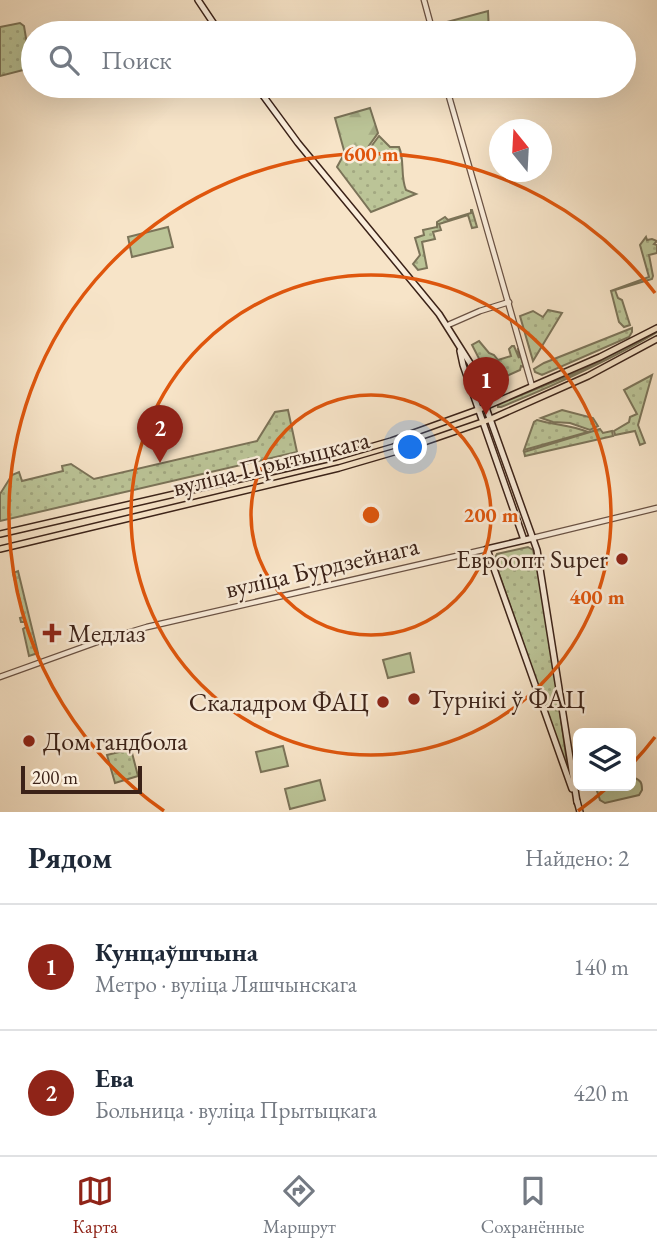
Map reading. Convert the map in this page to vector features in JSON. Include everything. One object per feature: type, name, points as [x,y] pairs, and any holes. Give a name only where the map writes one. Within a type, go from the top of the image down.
[{"type":"main road","points":[[198,0],[212,21]]},
{"type":"main road","points":[[265,98],[298,143],[448,326],[470,363],[537,550],[577,802]]},
{"type":"main road","name":"вуліца Прытыцкага","points":[[0,534],[336,457],[391,441],[486,407],[600,357],[657,328]]},
{"type":"main road","name":"вуліца Прытыцкага","points":[[0,549],[339,468],[414,446],[484,422],[588,376],[657,338]]},
{"type":"main road","points":[[460,348],[463,365],[524,540]]},
{"type":"main road","name":"вуліца Бурдзейнага","points":[[487,548],[533,538]]},
{"type":"main road","points":[[487,548],[580,812]]},
{"type":"street","points":[[424,0],[430,21]]},
{"type":"street","points":[[450,98],[532,386]]},
{"type":"street","points":[[448,326],[480,311],[509,302]]},
{"type":"street","name":"вуліца Бурдзейнага","points":[[533,538],[657,508]]},
{"type":"street","name":"вуліца Бурдзейнага","points":[[0,677],[100,641],[153,626],[487,548]]},
{"type":"green space","points":[[488,11],[488,21],[451,21]]},
{"type":"green space","points":[[21,24],[21,71],[0,76],[0,27]]},
{"type":"green space","points":[[370,108],[378,133],[363,154],[345,154],[335,118]]},
{"type":"green space","points":[[379,136],[390,147],[399,147],[406,190],[416,194],[371,212],[337,167],[343,156],[364,156]]},
{"type":"green space","points":[[471,210],[477,227],[472,228],[468,215],[439,224],[441,230],[433,232],[435,239],[422,242],[427,268],[418,270],[413,264],[420,255],[415,238],[424,235],[423,230],[437,227],[437,222],[445,217],[448,220],[471,213]]},
{"type":"green space","points":[[168,227],[173,247],[132,257],[128,237]]},
{"type":"green space","points":[[646,237],[647,240],[657,241],[654,244],[657,245],[657,253],[649,255],[652,279],[615,290],[618,298],[622,300],[630,325],[624,327],[619,322],[611,291],[649,277],[640,245]]},
{"type":"green space","points":[[548,310],[562,313],[533,361],[520,316],[533,311],[543,317]]},
{"type":"green space","points":[[632,328],[629,337],[542,375],[535,372],[534,369],[544,363]]},
{"type":"green space","points":[[657,331],[580,372],[498,407],[580,371]]},
{"type":"green space","points":[[479,341],[498,360],[511,356],[509,349],[512,346],[519,358],[518,348],[524,367],[521,366],[520,370],[489,384],[486,380],[488,376],[472,345]]},
{"type":"green space","points":[[652,375],[638,425],[645,443],[640,445],[635,431],[615,435],[614,431],[637,414],[624,390]]},
{"type":"green space","points":[[288,410],[297,452],[0,521],[0,494],[12,475],[19,472],[22,481],[63,471],[62,466],[71,464],[94,479],[257,441],[275,412]]},
{"type":"green space","points":[[562,410],[593,418],[598,426],[590,430],[541,418]]},
{"type":"green space","points":[[537,420],[575,428],[588,432],[524,450]]},
{"type":"green space","points":[[600,429],[603,433],[612,431],[613,436],[525,456],[524,452]]},
{"type":"green space","points":[[528,547],[533,550],[543,594],[569,776],[494,559],[497,554]]},
{"type":"green space","points":[[18,571],[38,653],[29,656],[23,629],[26,627],[20,618],[24,617],[13,573]]},
{"type":"green space","points":[[410,653],[414,672],[388,678],[383,660]]},
{"type":"green space","points":[[283,746],[288,766],[261,772],[256,752]]},
{"type":"green space","points":[[131,749],[138,776],[115,783],[107,755]]},
{"type":"green space","points":[[636,779],[641,784],[639,795],[605,803],[600,800],[597,791],[636,791]]},
{"type":"green space","points":[[320,780],[325,800],[290,809],[285,789]]},
{"type":"place","name":"Кунцаўшчына","points":[[486,415]]},
{"type":"place","name":"Ева","points":[[160,463]]},
{"type":"place","name":"Евроопт Super","points":[[622,559]]},
{"type":"place","name":"Медлаз","points":[[52,633]]},
{"type":"place","name":"Турнікі ў ФАЦ","points":[[414,699]]},
{"type":"place","name":"Скаладром ФАЦ","points":[[383,702]]},
{"type":"place","name":"Дом гандбола","points":[[29,741]]}]
